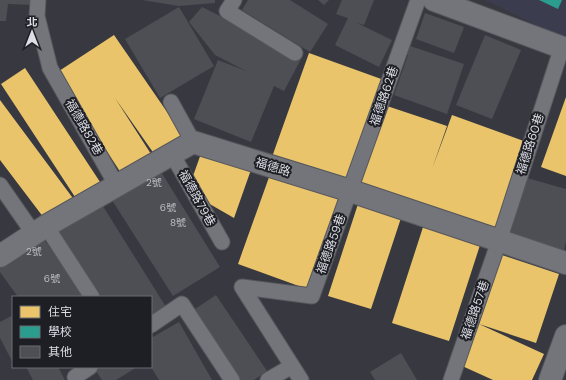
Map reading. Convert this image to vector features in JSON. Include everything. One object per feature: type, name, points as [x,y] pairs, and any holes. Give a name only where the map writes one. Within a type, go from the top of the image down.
[{"type":"street","points":[[434,0],[564,48]]},
{"type":"street","name":"福德路","points":[[193,142],[351,191],[566,263]]},
{"type":"street","points":[[0,256],[40,230],[193,142]]},
{"type":"street","points":[[550,380],[566,336]]},
{"type":"lane","name":"福德路82巷","points":[[38,0],[37,16],[50,68],[118,186]]},
{"type":"lane","points":[[234,0],[226,11],[295,53]]},
{"type":"lane","name":"福德路62巷","points":[[351,191],[418,0]]},
{"type":"lane","name":"福德路60巷","points":[[499,241],[564,48]]},
{"type":"lane","points":[[171,102],[193,142]]},
{"type":"lane","name":"福德路79巷","points":[[172,154],[222,242]]},
{"type":"lane","points":[[0,185],[40,230],[91,296]]},
{"type":"lane","name":"福德路59巷","points":[[292,366],[242,287],[312,296],[351,191]]},
{"type":"lane","name":"福德路57巷","points":[[451,380],[499,241]]},
{"type":"lane","points":[[152,324],[182,304],[232,380]]},
{"type":"lane","points":[[268,380],[292,366],[301,380]]},
{"type":"lane","points":[[76,377],[89,368]]},
{"type":"shaded area","points":[[485,0],[566,0],[566,40],[494,4]]},
{"type":"building: 住宅","points":[[114,35],[185,138],[157,158],[115,98],[151,154],[121,173],[56,73]]},
{"type":"building: 住宅","points":[[309,53],[384,80],[346,184],[272,157]]},
{"type":"building: 住宅","points":[[25,68],[102,185],[77,200],[1,84]]},
{"type":"building: 住宅","points":[[566,97],[566,176],[541,167]]},
{"type":"building: 住宅","points":[[0,100],[75,201],[47,222],[0,160]]},
{"type":"building: 住宅","points":[[387,106],[447,126],[432,169],[452,115],[529,143],[495,237],[359,189]]},
{"type":"building: 住宅","points":[[203,148],[253,164],[234,218],[201,199],[193,176]]},
{"type":"building: 住宅","points":[[273,166],[342,190],[307,289],[238,264]]},
{"type":"building: 住宅","points":[[358,204],[401,218],[371,309],[328,296]]},
{"type":"building: 住宅","points":[[424,224],[481,242],[449,341],[392,323]]},
{"type":"building: 住宅","points":[[502,255],[559,274],[536,343],[479,324]]},
{"type":"building: 住宅","points":[[479,324],[544,354],[532,380],[493,380],[460,365]]},
{"type":"building: 學校","points":[[539,0],[562,0],[558,9]]},
{"type":"building: 其他","points":[[0,0],[34,0],[34,5],[8,4],[6,21],[0,21]]},
{"type":"building: 其他","points":[[142,0],[215,0],[215,3],[179,6]]},
{"type":"building: 其他","points":[[248,0],[290,0],[328,24],[310,52],[242,10]]},
{"type":"building: 其他","points":[[318,0],[329,0],[324,5]]},
{"type":"building: 其他","points":[[342,0],[374,0],[364,25],[357,23],[392,40],[379,67],[335,45],[348,18],[336,14]]},
{"type":"building: 其他","points":[[179,7],[214,66],[160,98],[125,39]]},
{"type":"building: 其他","points":[[202,7],[302,57],[284,91],[274,86],[251,142],[194,119],[218,60],[246,71],[215,55],[189,22]]},
{"type":"building: 其他","points":[[425,13],[464,27],[454,53],[416,39]]},
{"type":"building: 其他","points":[[485,35],[521,50],[492,119],[456,105]]},
{"type":"building: 其他","points":[[404,44],[464,64],[447,114],[394,95],[408,55],[401,52]]},
{"type":"building: 其他","points":[[158,167],[220,267],[173,296],[110,197]]},
{"type":"building: 其他","points":[[527,178],[566,189],[566,241],[564,250],[510,234]]},
{"type":"building: 其他","points":[[101,203],[166,307],[152,316],[152,296],[95,296],[55,232]]},
{"type":"building: 其他","points":[[40,234],[85,296],[17,296],[0,272],[0,262]]},
{"type":"building: 其他","points":[[216,295],[267,371],[254,380],[235,380],[189,313]]},
{"type":"building: 其他","points":[[12,316],[12,361],[0,338],[0,322]]},
{"type":"building: 其他","points":[[179,322],[212,380],[159,380],[152,368],[152,337]]},
{"type":"building: 其他","points":[[401,353],[417,380],[375,380],[370,372]]},
{"type":"building: 其他","points":[[27,368],[59,368],[65,380],[33,380]]},
{"type":"building: 其他","points":[[94,368],[135,368],[116,380],[102,380]]}]
